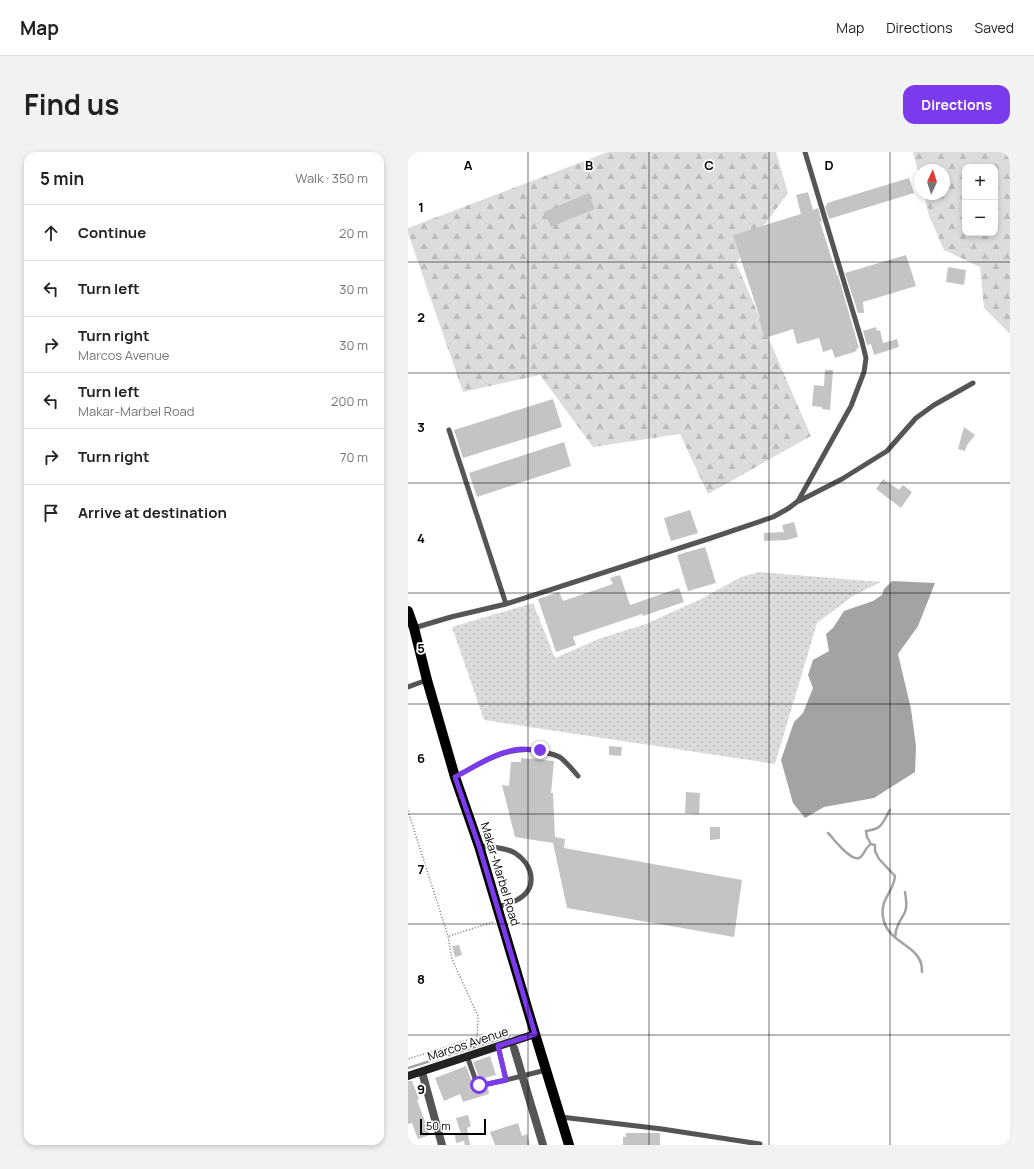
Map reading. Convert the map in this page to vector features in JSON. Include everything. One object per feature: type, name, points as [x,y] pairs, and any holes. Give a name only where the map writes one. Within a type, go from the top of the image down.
[{"type":"main road","name":"Makar-Marbel Road","points":[[408,610],[455,777],[479,846],[500,920],[569,1145]]},
{"type":"street","name":"Marcos Avenue","points":[[408,1076],[535,1034]]},
{"type":"street","points":[[514,1048],[543,1145]]},
{"type":"street","points":[[422,1072],[442,1145]]},
{"type":"lane","points":[[798,501],[851,406],[864,372],[866,358],[805,152]]},
{"type":"lane","points":[[414,628],[451,617],[506,604],[773,517],[798,501],[842,479],[881,454],[891,446],[916,418],[934,405],[973,383]]},
{"type":"lane","points":[[449,430],[506,604]]},
{"type":"lane","points":[[408,687],[427,680]]},
{"type":"lane","points":[[455,777],[493,756],[507,751],[523,749],[540,750],[560,757],[578,776]]},
{"type":"lane","points":[[479,846],[504,849],[514,853],[531,871],[532,882],[527,891],[518,899],[497,908]]},
{"type":"lane","points":[[498,1046],[506,1080]]},
{"type":"lane","points":[[467,1056],[477,1084],[483,1085],[546,1070]]},
{"type":"lane","points":[[561,1117],[662,1129],[760,1144]]},
{"type":"path","points":[[408,811],[448,936],[452,958],[478,1016],[476,1037],[408,1059]]},
{"type":"path","points":[[448,936],[500,920]]},
{"type":"green space","points":[[608,152],[776,152],[788,193],[736,263],[811,436],[708,494],[680,434],[593,447],[540,375],[463,392],[408,233],[408,228]]},
{"type":"green space","points":[[913,152],[1010,152],[1010,334],[984,308],[980,267],[944,250],[929,216],[925,200],[950,200],[950,164],[916,164]]},
{"type":"green space","points":[[759,572],[881,582],[853,596],[817,623],[775,764],[484,720],[452,627],[533,603],[555,658],[601,638],[646,624],[701,599],[741,577]]},
{"type":"shaded area","points":[[892,581],[935,583],[918,626],[898,654],[911,709],[916,746],[915,772],[874,798],[824,807],[805,818],[793,803],[781,760],[794,722],[803,713],[813,688],[808,675],[813,660],[829,651],[826,634],[833,628],[844,611],[873,601],[882,595],[884,589]]},
{"type":"building","points":[[909,178],[914,193],[829,219],[825,206],[827,203]]},
{"type":"building","points":[[808,192],[813,210],[818,208],[822,221],[820,222],[838,275],[859,348],[856,349],[857,351],[835,358],[832,349],[823,352],[819,338],[797,344],[793,329],[765,338],[733,235],[801,214],[796,195]]},
{"type":"building","points":[[588,193],[595,209],[551,227],[544,212]]},
{"type":"building","points":[[906,255],[916,286],[863,302],[864,313],[858,313],[845,273]]},
{"type":"building","points":[[948,267],[966,270],[964,285],[946,282]]},
{"type":"building","points":[[876,327],[877,331],[880,330],[883,343],[897,339],[899,347],[874,355],[871,344],[867,345],[863,331]]},
{"type":"building","points":[[825,370],[833,370],[830,410],[812,406],[814,385],[824,386]]},
{"type":"building","points":[[553,399],[562,427],[463,458],[454,430]]},
{"type":"building","points":[[964,427],[975,435],[967,445],[965,451],[958,449]]},
{"type":"building","points":[[564,442],[571,466],[477,497],[469,473]]},
{"type":"building","points":[[883,479],[899,490],[903,485],[912,492],[901,508],[876,489]]},
{"type":"building","points":[[690,510],[698,533],[671,541],[664,518]]},
{"type":"building","points":[[794,522],[798,537],[787,540],[764,541],[764,533],[784,532],[782,525]]},
{"type":"building","points":[[705,547],[716,583],[688,591],[677,555]]},
{"type":"building","points":[[620,575],[630,605],[679,588],[684,602],[573,637],[576,645],[556,652],[538,599],[559,592],[563,601],[613,584],[610,578]]},
{"type":"building","points":[[609,746],[622,747],[621,756],[609,755]]},
{"type":"building","points":[[521,758],[554,761],[551,793],[553,793],[555,837],[565,839],[564,848],[742,880],[734,937],[567,908],[553,843],[515,837],[502,785],[509,786],[511,762],[521,762]]},
{"type":"building","points":[[686,792],[700,793],[699,814],[685,813]]},
{"type":"building","points":[[710,827],[720,827],[720,839],[710,840]]},
{"type":"building","points":[[459,945],[462,955],[455,957],[452,946]]},
{"type":"building","points":[[490,1056],[496,1075],[484,1078],[485,1080],[480,1080],[473,1062]]},
{"type":"building","points":[[466,1066],[474,1087],[482,1089],[488,1088],[489,1094],[463,1102],[460,1094],[444,1101],[435,1078]]},
{"type":"building","points":[[408,1081],[412,1081],[419,1099],[417,1100],[430,1135],[418,1139],[412,1123],[408,1124]]},
{"type":"building","points":[[468,1115],[471,1126],[467,1128],[470,1145],[465,1145],[464,1141],[456,1143],[455,1135],[461,1134],[456,1118]]},
{"type":"building","points":[[518,1123],[522,1136],[527,1134],[530,1145],[495,1145],[490,1132]]},
{"type":"building","points":[[626,1133],[660,1133],[660,1145],[623,1145],[623,1137],[626,1137]]},
{"type":"waterway","points":[[871,844],[867,837],[866,831],[879,827],[890,810]]},
{"type":"waterway","points":[[828,833],[847,853],[855,858],[861,857],[867,847],[871,844],[875,845],[875,851],[879,859],[895,876],[894,882],[883,905],[885,925],[889,932],[913,951],[918,957],[922,972]]},
{"type":"waterway","points":[[895,937],[899,922],[906,909],[905,892]]},
{"type":"waterway","points":[[408,1068],[509,1036]]},
{"type":"route","points":[[479,1085],[506,1080],[498,1046],[535,1034],[479,846],[455,777],[493,756],[507,751],[523,749],[540,750]]}]
